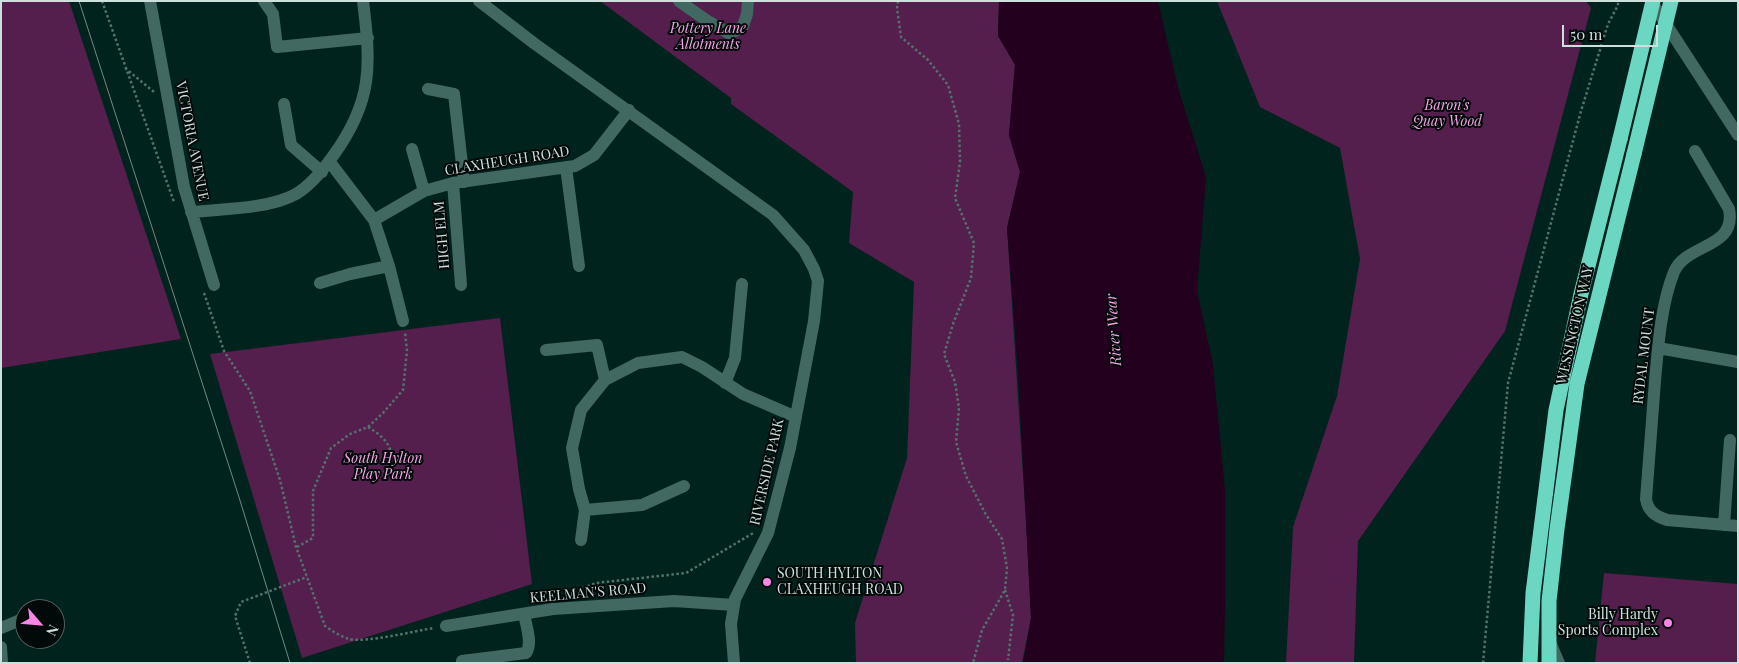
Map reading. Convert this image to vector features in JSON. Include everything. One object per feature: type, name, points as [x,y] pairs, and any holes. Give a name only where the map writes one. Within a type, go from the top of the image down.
[{"type":"highway","name":"WESSINGTON WAY","points":[[1530,663],[1533,592],[1556,410],[1581,294],[1643,50],[1652,1]]},
{"type":"highway","name":"WESSINGTON WAY","points":[[1549,663],[1549,601],[1557,529],[1578,384],[1671,1]]},
{"type":"street","name":"VICTORIA AVENUE","points":[[150,1],[184,187],[192,212],[209,287]]},
{"type":"street","points":[[264,1],[273,14],[277,47],[368,38]]},
{"type":"street","points":[[192,212],[263,206],[296,194],[325,166],[347,136],[363,102],[368,74],[368,38],[364,1]]},
{"type":"street","points":[[480,1],[629,110]]},
{"type":"street","points":[[679,1],[730,34],[743,26],[747,14],[748,1]]},
{"type":"street","points":[[1652,1],[1738,135]]},
{"type":"street","name":"HIGH ELM","points":[[428,89],[454,94],[459,182],[461,285]]},
{"type":"street","points":[[284,104],[291,145],[325,166],[374,220],[389,266],[403,321]]},
{"type":"street","name":"CLAXHEUGH ROAD","points":[[374,220],[424,191],[459,182],[575,166],[594,155],[629,110]]},
{"type":"street","name":"RIVERSIDE PARK","points":[[629,110],[773,215],[804,250],[818,281],[814,321],[796,418],[771,522],[768,533],[735,599],[731,624],[734,663]]},
{"type":"street","points":[[412,149],[424,191]]},
{"type":"street","name":"RYDAL MOUNT","points":[[1695,151],[1729,209],[1731,218],[1728,229],[1721,237],[1683,259],[1675,270],[1668,288],[1658,348],[1646,499],[1647,506],[1651,512],[1667,520],[1738,526]]},
{"type":"street","points":[[566,167],[579,266]]},
{"type":"street","points":[[320,283],[350,274],[389,266]]},
{"type":"street","points":[[725,382],[735,358],[742,284]]},
{"type":"street","points":[[546,350],[596,345],[605,380]]},
{"type":"street","points":[[1658,348],[1738,362]]},
{"type":"street","points":[[581,540],[585,510],[579,489],[572,448],[581,410],[605,380],[638,363],[682,357],[702,367],[743,394],[796,418]]},
{"type":"street","points":[[1724,524],[1730,440]]},
{"type":"street","points":[[585,510],[642,505],[684,486]]},
{"type":"street","name":"KEELMAN'S ROAD","points":[[446,626],[554,609],[674,601],[734,606]]},
{"type":"street","points":[[462,661],[526,653],[529,650],[529,645],[524,614]]},
{"type":"street","points":[[1,628],[15,622]]},
{"type":"street","points":[[1548,637],[1559,663]]},
{"type":"street","points":[[1,647],[2,663]]},
{"type":"path","points":[[102,1],[177,209]]},
{"type":"path","points":[[898,1],[897,8],[901,37],[928,60],[948,85],[959,124],[960,162],[955,198],[974,243],[970,278],[944,354],[955,382],[959,408],[956,442],[966,476],[985,513],[1002,539],[1007,568],[1005,590],[1013,615],[1008,660]]},
{"type":"path","points":[[1483,663],[1508,383],[1581,111],[1608,24],[1618,7],[1619,1]]},
{"type":"path","points":[[126,68],[169,104]]},
{"type":"path","points":[[209,287],[224,350],[250,391],[280,480],[296,547],[325,626],[336,634],[350,639],[379,638],[446,626]]},
{"type":"path","points":[[296,547],[314,538],[313,491],[330,448],[350,434],[368,427],[403,390],[407,350],[403,321]]},
{"type":"path","points":[[368,427],[378,433],[389,445],[391,454],[386,472],[378,473]]},
{"type":"path","points":[[554,609],[560,596],[596,583],[686,573],[771,522]]},
{"type":"path","points":[[250,663],[235,616],[241,602],[307,577]]},
{"type":"path","points":[[973,663],[982,630],[1005,590]]},
{"type":"green space","points":[[1,1],[69,1],[181,339],[1,368]]},
{"type":"green space","name":"Pottery Lane Allotments","points":[[600,1],[999,1],[998,36],[1015,64],[1009,135],[1020,172],[1007,228],[1031,618],[1022,663],[856,663],[855,623],[907,458],[914,282],[849,243],[853,192],[731,104],[731,98]]},
{"type":"green space","name":"Baron's Quay Wood","points":[[1217,1],[1586,1],[1591,8],[1505,331],[1358,541],[1354,663],[1286,663],[1293,527],[1337,396],[1360,259],[1340,148],[1260,107]]},
{"type":"green space","name":"South Hylton Play Park","points":[[500,318],[532,584],[302,658],[210,354]]},
{"type":"green space","name":"Billy Hardy Sports Complex","points":[[1604,573],[1738,584],[1738,663],[1595,663]]},
{"type":"water","name":"River Wear","points":[[999,1],[1158,1],[1178,88],[1206,177],[1197,291],[1213,365],[1225,490],[1224,663],[1023,663],[1031,618],[1018,371],[1007,228],[1020,172],[1009,135],[1015,65],[998,36]]},
{"type":"tram line","points":[[79,1],[238,494],[290,663]]},
{"type":"place","name":"SOUTH HYLTON CLAXHEUGH ROAD","points":[[767,582]]},
{"type":"place","name":"Billy Hardy Sports Complex","points":[[1668,623]]}]
